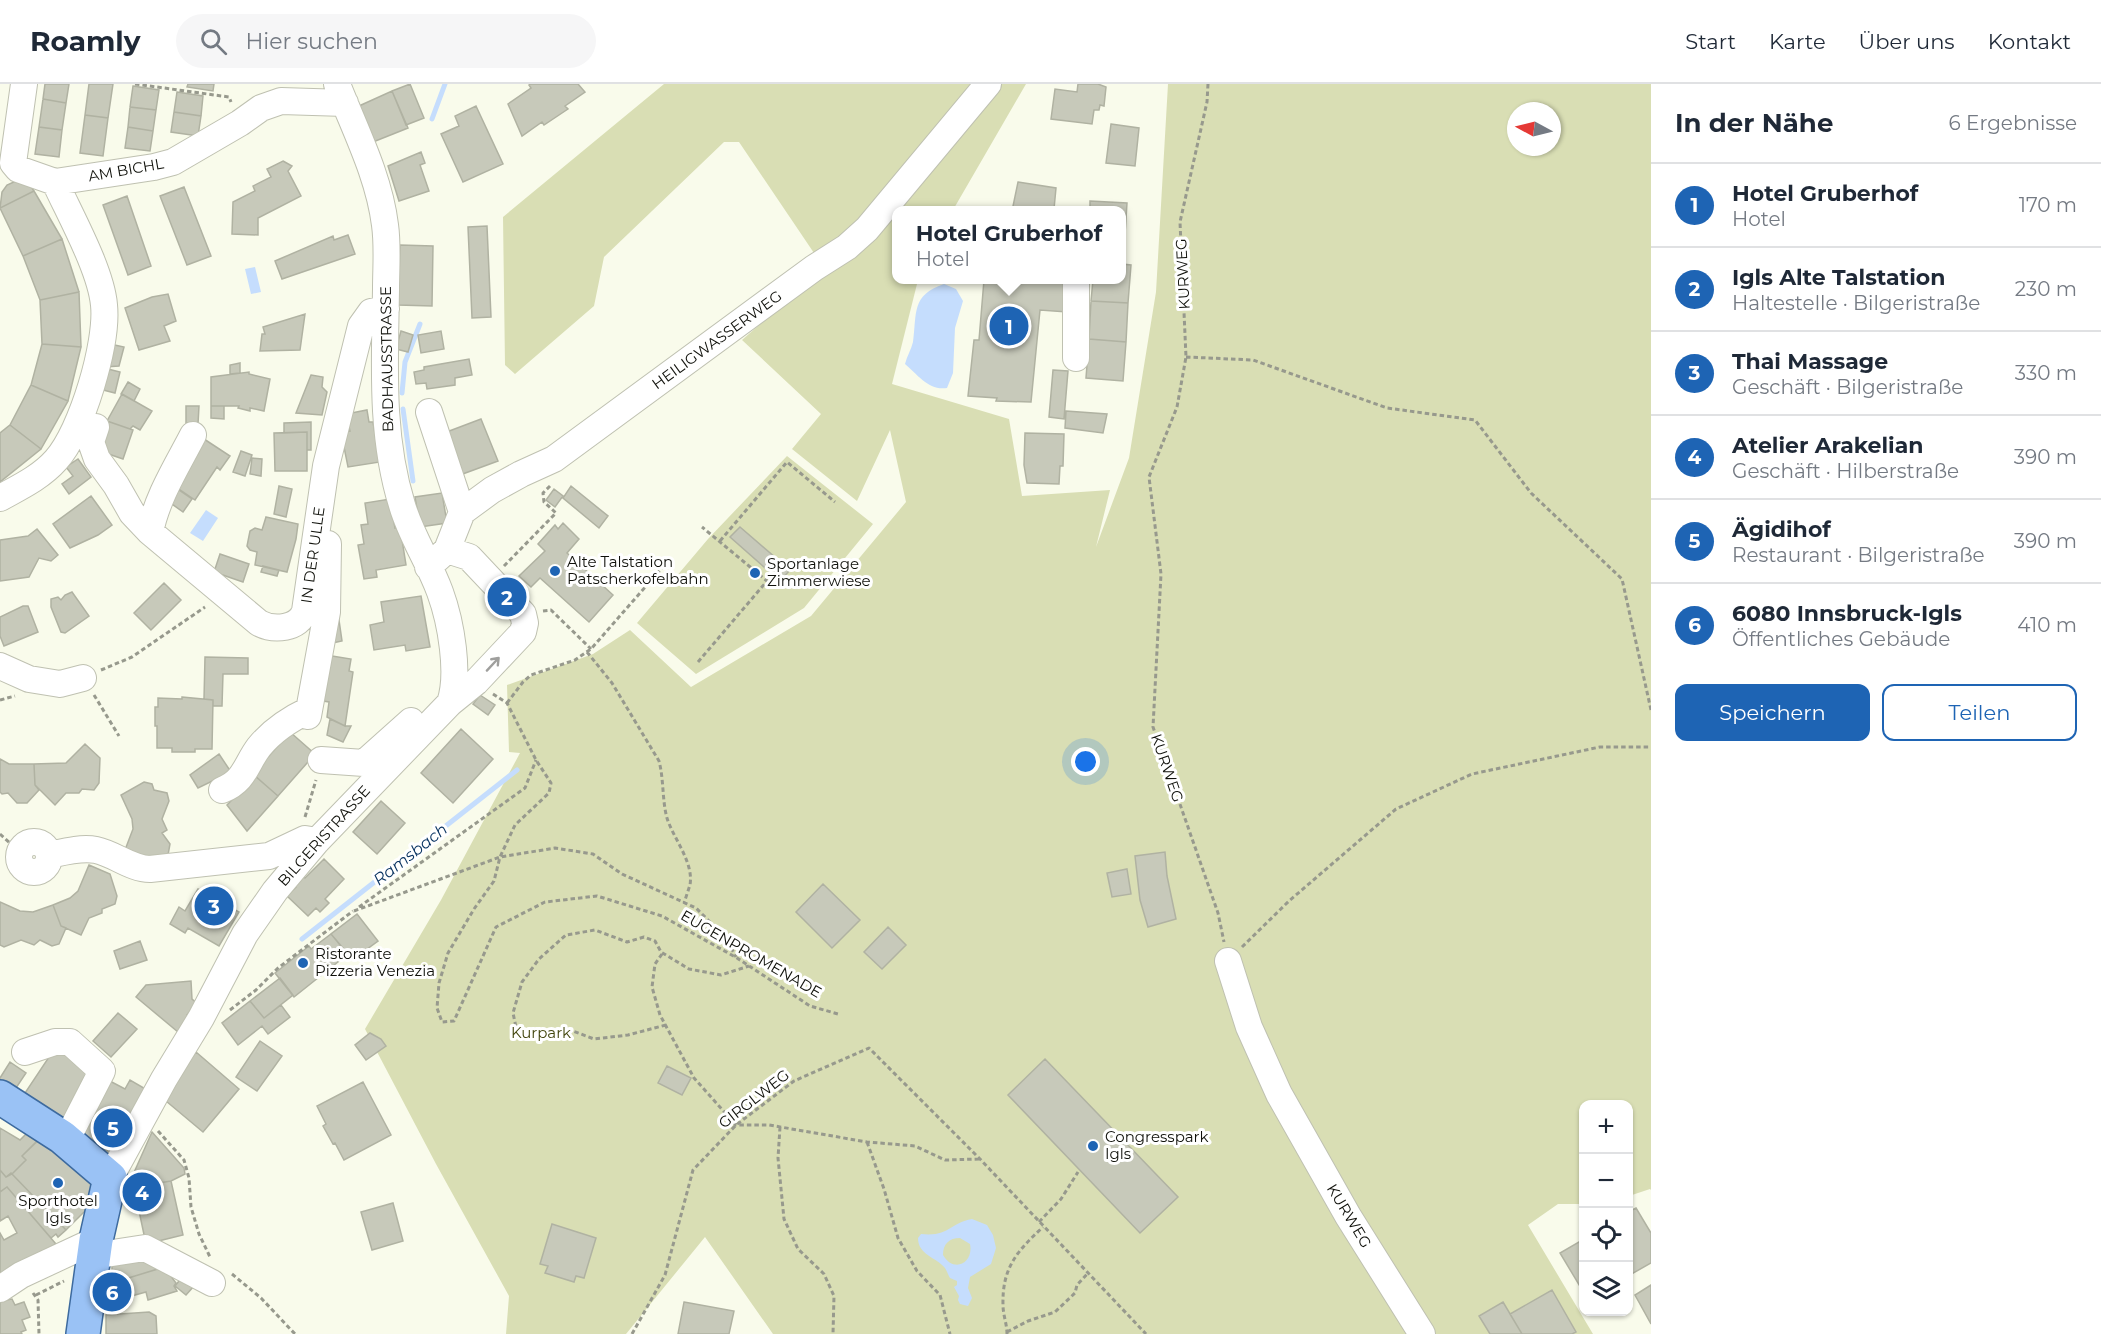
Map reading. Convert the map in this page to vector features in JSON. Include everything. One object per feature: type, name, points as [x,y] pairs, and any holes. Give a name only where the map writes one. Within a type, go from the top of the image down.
[{"type":"main road","points":[[0,1097],[66,1141],[110,1178],[95,1248],[83,1334]]},
{"type":"street","name":"AM BICHL","points":[[24,84],[12,163],[18,169],[55,182],[173,162],[240,123],[261,108],[281,101],[341,94]]},
{"type":"street","name":"HEILIGWASSERWEG","points":[[894,206],[988,84]]},
{"type":"street","name":"BADHAUSSTRASSE","points":[[341,94],[370,166],[385,222],[385,403],[391,463],[405,515],[443,602],[455,664],[455,685],[450,703]]},
{"type":"street","points":[[0,498],[41,474],[68,445],[82,414],[105,325],[104,303],[94,267],[55,182]]},
{"type":"street","name":"HEILIGWASSERWEG","points":[[462,512],[502,484],[554,459],[814,268],[847,247],[889,213]]},
{"type":"street","points":[[1076,284],[1076,358]]},
{"type":"street","name":"IN DER ULLE","points":[[96,427],[91,442],[97,459],[145,527],[263,625],[291,626],[303,616],[307,605],[326,466],[360,326],[371,312],[386,309]]},
{"type":"street","points":[[428,567],[447,550],[462,512],[429,412]]},
{"type":"street","points":[[145,527],[193,435]]},
{"type":"street","points":[[222,790],[231,786],[245,772],[259,748],[288,720],[308,713],[328,601],[331,484],[326,466]]},
{"type":"street","points":[[447,550],[469,557],[523,614]]},
{"type":"street","name":"BILGERISTRASSE","points":[[110,1178],[255,919],[289,873],[306,842],[450,703],[476,682],[523,632],[525,623],[523,614]]},
{"type":"street","points":[[321,760],[364,763],[428,705],[441,681],[455,664]]},
{"type":"street","points":[[0,666],[29,679],[60,684],[83,678]]},
{"type":"street","points":[[20,852],[23,867],[34,871],[45,866],[49,855],[90,849],[141,868],[150,869],[269,856],[306,842]]},
{"type":"street","name":"KURWEG","points":[[1228,961],[1249,1028],[1279,1094],[1348,1215],[1422,1334]]},
{"type":"street","points":[[25,1052],[55,1042],[70,1042],[102,1071],[66,1141]]},
{"type":"street","points":[[0,1289],[21,1275],[95,1248],[145,1248],[218,1272]]},
{"type":"path","points":[[135,84],[229,97],[240,123]]},
{"type":"path","name":"KURWEG","points":[[1208,84],[1207,102],[1180,222],[1186,357],[1177,407],[1149,477],[1161,574],[1153,727],[1218,913],[1228,961]]},
{"type":"path","points":[[1186,357],[1253,360],[1387,408],[1475,420],[1532,493],[1622,579],[1651,710]]},
{"type":"path","points":[[719,542],[787,462],[835,502]]},
{"type":"path","points":[[490,580],[556,513],[544,502],[543,493],[551,485]]},
{"type":"path","points":[[698,662],[766,581],[702,527]]},
{"type":"path","points":[[507,703],[531,675],[575,660],[591,649],[668,561]]},
{"type":"path","points":[[119,736],[83,678],[132,657],[224,594]]},
{"type":"path","points":[[523,614],[551,610],[591,649]]},
{"type":"path","points":[[587,652],[612,683],[659,761],[663,776],[666,816],[690,875],[684,903]]},
{"type":"path","name":"EUGENPROMENADE","points":[[476,682],[507,703],[536,760],[551,783],[549,793],[515,825],[500,857],[494,881],[448,953],[439,983],[437,1008],[442,1022],[454,1021],[496,927],[545,902],[597,896],[662,916],[737,958],[810,1006],[838,1014]]},
{"type":"path","points":[[1228,961],[1289,901],[1396,809],[1472,774],[1600,747],[1651,747]]},
{"type":"path","points":[[306,842],[310,804],[321,760]]},
{"type":"path","points":[[201,1018],[220,1017],[256,990],[278,968],[525,788],[536,760]]},
{"type":"path","points":[[0,834],[20,852]]},
{"type":"path","points":[[354,911],[500,857],[555,848],[592,854],[622,874],[696,908],[726,938],[737,958]]},
{"type":"path","points":[[666,1025],[628,1035],[594,1039],[565,1028],[527,1035],[516,1027],[513,1013],[522,982],[539,959],[566,935],[596,930],[627,942],[644,937],[655,941],[663,953],[689,969],[721,975],[749,966]]},
{"type":"path","points":[[663,953],[655,964],[652,987],[660,1015],[694,1078],[736,1125],[769,1125],[867,1142],[915,1146],[945,1160],[980,1159],[1146,1334]]},
{"type":"path","name":"GIRGLWEG","points":[[632,1334],[665,1275],[693,1170],[736,1125],[794,1081],[869,1048],[980,1159]]},
{"type":"path","points":[[142,1119],[162,1135],[184,1161],[189,1178],[191,1207],[199,1234],[218,1272],[261,1298],[295,1334]]},
{"type":"path","points":[[780,1127],[778,1158],[784,1219],[798,1249],[824,1274],[834,1296],[833,1334]]},
{"type":"path","points":[[867,1142],[898,1238],[917,1271],[940,1295],[950,1334]]},
{"type":"path","points":[[1039,1222],[1078,1172]]},
{"type":"path","points":[[1043,1227],[1014,1258],[1006,1276],[1003,1306],[1007,1333],[1028,1321],[1055,1312],[1075,1293],[1077,1285],[1088,1274]]},
{"type":"path","points":[[28,1293],[36,1295],[38,1300],[39,1334]]},
{"type":"green space","points":[[664,84],[978,84],[848,237],[816,256],[739,142],[724,142],[604,257],[594,306],[515,374],[505,365],[503,217]]},
{"type":"green space","name":"Kurpark","points":[[995,84],[1026,84],[955,206],[892,206],[892,284],[917,284],[892,384],[1009,419],[1022,496],[1110,490],[1096,547],[1129,458],[1156,292],[1168,84],[1651,84],[1651,1190],[1633,1195],[1633,1100],[1579,1100],[1579,1204],[1558,1204],[1528,1225],[1579,1311],[1579,1316],[1582,1316],[1593,1334],[773,1334],[705,1237],[626,1334],[506,1334],[509,1296],[365,1029],[441,900],[520,753],[509,752],[507,685],[593,654],[630,630],[691,687],[811,616],[906,502],[890,430],[857,501],[792,449],[821,414],[742,340],[792,296]]},
{"type":"green space","name":"Sportanlage Zimmerwiese","points":[[787,456],[873,524],[804,608],[696,674],[637,623],[708,539]]},
{"type":"water","points":[[255,267],[261,292],[251,294],[245,269]]},
{"type":"water","points":[[944,284],[956,289],[963,301],[955,328],[953,373],[947,388],[941,388],[929,385],[905,364],[913,342],[918,306],[933,288]]},
{"type":"water","points":[[206,510],[218,518],[203,541],[190,533]]},
{"type":"water","points":[[972,1219],[987,1225],[993,1235],[996,1248],[991,1264],[970,1277],[968,1288],[972,1298],[968,1306],[960,1304],[958,1300],[959,1296],[954,1287],[957,1281],[950,1278],[941,1264],[924,1252],[918,1238],[921,1234],[944,1232]],"holes":[[[960,1238],[970,1244],[969,1257],[962,1264],[952,1264],[943,1255],[945,1245],[950,1240]]]},
{"type":"building","points":[[45,84],[69,84],[66,103],[43,99]]},
{"type":"building","points":[[89,84],[113,84],[108,118],[85,115]]},
{"type":"building","points":[[188,84],[214,84],[213,91],[187,87]]},
{"type":"building","points":[[410,84],[424,118],[406,125],[392,91]]},
{"type":"building","points":[[530,84],[578,84],[585,92],[565,106],[568,109],[544,125],[542,122],[522,136],[508,104],[531,88]]},
{"type":"building","points":[[1078,84],[1098,84],[1106,87],[1104,106],[1100,105],[1099,110],[1094,110],[1092,124],[1051,119],[1055,89],[1077,92]]},
{"type":"building","points":[[133,86],[159,90],[156,110],[130,107]]},
{"type":"building","points":[[392,91],[408,128],[373,142],[359,106]]},
{"type":"building","points":[[177,92],[203,96],[201,116],[174,112]]},
{"type":"building","points":[[43,99],[66,103],[62,130],[39,127]]},
{"type":"building","points":[[476,106],[503,164],[463,182],[441,134],[459,126],[455,116]]},
{"type":"building","points":[[130,107],[156,110],[153,131],[128,127]]},
{"type":"building","points":[[174,112],[201,116],[198,136],[171,132]]},
{"type":"building","points":[[85,115],[108,118],[103,156],[80,153]]},
{"type":"building","points":[[1111,124],[1139,128],[1135,166],[1106,163]]},
{"type":"building","points":[[39,127],[62,130],[59,157],[35,154]]},
{"type":"building","points":[[128,127],[153,131],[150,151],[125,148]]},
{"type":"building","points":[[421,152],[425,163],[420,165],[429,191],[399,201],[388,166]]},
{"type":"building","points":[[283,161],[292,166],[288,171],[301,196],[258,218],[258,235],[232,234],[233,202],[255,191],[253,186],[271,177],[267,169]]},
{"type":"building","points":[[16,181],[28,182],[34,191],[0,208],[2,192],[7,185]]},
{"type":"building","points":[[1018,182],[1056,188],[1054,206],[1013,206]]},
{"type":"building","points":[[184,187],[211,256],[187,265],[160,196]]},
{"type":"building","points":[[34,191],[62,239],[23,256],[0,208]]},
{"type":"building","points":[[127,196],[151,266],[128,275],[103,205]]},
{"type":"building","points":[[1090,201],[1127,203],[1126,218],[1126,206],[1090,206]]},
{"type":"building","points":[[487,226],[491,317],[472,318],[468,227]]},
{"type":"building","points":[[348,235],[355,254],[282,279],[275,261],[333,236],[334,240]]},
{"type":"building","points":[[62,239],[79,292],[40,300],[23,256]]},
{"type":"building","points":[[400,245],[433,246],[432,306],[398,305]]},
{"type":"building","points":[[1126,264],[1131,265],[1128,303],[1091,301],[1093,284],[1126,284]]},
{"type":"building","points":[[984,284],[1070,284],[1067,312],[1040,310],[1031,402],[996,401],[997,398],[968,396],[974,340],[979,340]]},
{"type":"building","points":[[79,292],[81,347],[42,344],[40,300]]},
{"type":"building","points":[[168,294],[176,321],[164,326],[170,341],[139,350],[125,308],[152,297]]},
{"type":"building","points":[[1091,301],[1128,303],[1126,342],[1089,339]]},
{"type":"building","points":[[305,314],[300,350],[260,351],[262,334],[265,334],[263,327]]},
{"type":"building","points":[[401,331],[413,335],[408,352],[396,349]]},
{"type":"building","points":[[441,331],[444,349],[421,353],[418,335]]},
{"type":"building","points":[[1089,339],[1126,342],[1123,381],[1086,378]]},
{"type":"building","points":[[42,344],[81,347],[68,401],[31,385]]},
{"type":"building","points":[[110,344],[124,347],[119,366],[105,367]]},
{"type":"building","points":[[469,359],[472,375],[455,378],[455,385],[427,389],[426,383],[416,384],[414,372],[424,370],[424,367]]},
{"type":"building","points":[[240,363],[240,373],[230,374],[230,365]]},
{"type":"building","points":[[104,368],[120,372],[115,393],[99,389]]},
{"type":"building","points":[[1053,370],[1068,371],[1064,419],[1049,417]]},
{"type":"building","points":[[249,372],[249,374],[270,379],[264,411],[250,408],[250,411],[238,408],[239,406],[211,406],[211,377]]},
{"type":"building","points":[[311,375],[323,377],[322,387],[327,392],[322,415],[296,413]]},
{"type":"building","points":[[128,382],[140,389],[134,401],[121,394]]},
{"type":"building","points":[[31,385],[68,401],[41,449],[10,425]]},
{"type":"building","points":[[122,394],[152,411],[140,430],[133,426],[130,429],[107,421]]},
{"type":"building","points":[[186,406],[199,406],[198,424],[186,423]]},
{"type":"building","points":[[211,406],[224,406],[224,419],[211,418]]},
{"type":"building","points":[[367,410],[369,422],[373,422],[380,462],[348,467],[341,432],[350,431],[346,414]]},
{"type":"building","points":[[1066,411],[1107,414],[1103,433],[1065,428]]},
{"type":"building","points":[[481,419],[498,461],[460,475],[444,433]]},
{"type":"building","points":[[107,421],[133,430],[123,459],[97,450]]},
{"type":"building","points":[[311,422],[311,450],[307,450],[307,432],[284,433],[284,423]]},
{"type":"building","points":[[10,425],[41,449],[0,482],[0,433]]},
{"type":"building","points":[[307,432],[307,471],[275,471],[274,433]]},
{"type":"building","points":[[1025,433],[1064,434],[1063,466],[1060,466],[1059,484],[1027,483],[1024,465]]},
{"type":"building","points":[[204,439],[230,456],[220,470],[217,467],[195,500],[173,485]]},
{"type":"building","points":[[241,451],[252,455],[245,476],[233,472]]},
{"type":"building","points":[[252,458],[262,459],[261,476],[250,474]]},
{"type":"building","points":[[78,459],[91,477],[69,494],[62,484],[73,476],[66,467]]},
{"type":"building","points":[[173,486],[192,499],[183,512],[165,499]]},
{"type":"building","points":[[279,486],[292,489],[286,517],[274,514]]},
{"type":"building","points":[[571,486],[608,516],[599,528],[563,498]]},
{"type":"building","points":[[554,489],[563,496],[555,507],[546,500]]},
{"type":"building","points":[[442,493],[447,523],[420,527],[415,497]]},
{"type":"building","points":[[91,496],[112,525],[98,535],[70,548],[53,524]]},
{"type":"building","points":[[390,499],[395,528],[400,527],[406,565],[376,570],[377,577],[364,579],[358,545],[364,544],[361,525],[368,524],[365,503]]},
{"type":"building","points":[[266,517],[298,524],[287,572],[255,565],[257,552],[250,550],[247,546],[250,531],[255,528],[262,530]]},
{"type":"building","name":"Alte Talstation Patscherkofelbahn","points":[[563,523],[579,539],[567,553],[613,595],[589,622],[540,578],[531,587],[519,576],[545,551],[538,544],[555,525],[558,529]]},
{"type":"building","points":[[740,527],[790,570],[780,581],[730,537]]},
{"type":"building","points":[[37,529],[58,555],[51,561],[39,558],[29,577],[0,581],[0,540],[28,536]]},
{"type":"building","points":[[220,554],[249,564],[243,582],[214,572]]},
{"type":"building","points":[[263,566],[279,570],[277,576],[261,572]]},
{"type":"building","points":[[164,583],[181,600],[151,630],[134,613]]},
{"type":"building","points":[[72,592],[89,616],[65,633],[61,632],[51,607],[51,599],[58,597],[61,600]]},
{"type":"building","points":[[421,596],[430,647],[406,651],[405,645],[374,650],[370,625],[384,622],[381,602]]},
{"type":"building","points":[[23,606],[28,606],[38,632],[4,646],[0,636],[0,617]]},
{"type":"building","points":[[339,620],[342,641],[332,643],[329,622]]},
{"type":"building","points":[[332,656],[351,659],[349,671],[353,672],[345,726],[327,717],[329,702],[316,700]]},
{"type":"building","points":[[205,657],[248,658],[248,674],[223,674],[222,706],[213,706],[213,700],[204,699]]},
{"type":"building","points":[[480,695],[495,705],[488,715],[473,704]]},
{"type":"building","points":[[182,697],[213,700],[212,749],[172,752],[172,748],[157,748],[155,707],[158,707],[158,698],[182,699]]},
{"type":"building","points":[[330,719],[345,726],[351,726],[343,742],[327,735]]},
{"type":"building","points":[[461,729],[493,759],[453,803],[421,773]]},
{"type":"building","points":[[290,732],[315,754],[278,796],[253,774]]},
{"type":"building","points":[[85,744],[100,758],[99,783],[94,790],[82,789],[79,793],[66,793],[55,805],[35,785],[34,764],[66,763]]},
{"type":"building","points":[[219,754],[231,772],[198,788],[190,775]]},
{"type":"building","points":[[0,759],[9,764],[34,764],[35,785],[39,790],[27,803],[17,803],[8,793],[0,792]]},
{"type":"building","points":[[255,776],[278,796],[247,831],[227,805]]},
{"type":"building","points":[[144,782],[152,784],[154,790],[167,793],[169,801],[162,819],[167,830],[162,833],[170,844],[168,855],[128,858],[125,850],[133,829],[132,819],[121,795]]},
{"type":"building","points":[[381,801],[405,823],[377,854],[353,832]]},
{"type":"building","points":[[1165,852],[1167,876],[1176,919],[1148,927],[1140,900],[1135,856]]},
{"type":"building","points":[[324,859],[344,879],[325,899],[329,903],[320,912],[316,908],[308,916],[287,896],[296,887],[292,883],[301,874],[305,878]]},
{"type":"building","points":[[89,865],[110,874],[117,896],[115,904],[89,918],[81,935],[61,926],[53,905],[70,898],[78,891]]},
{"type":"building","points":[[1127,869],[1131,894],[1112,897],[1107,873]]},
{"type":"building","points":[[823,884],[860,920],[832,948],[796,912]]},
{"type":"building","points":[[198,889],[239,912],[219,946],[188,928],[185,933],[170,924],[179,907],[185,911]]},
{"type":"building","points":[[0,902],[20,911],[33,912],[53,905],[61,926],[66,928],[59,944],[52,946],[40,940],[34,945],[21,940],[4,947],[0,945]]},
{"type":"building","points":[[357,914],[378,941],[352,960],[331,934]]},
{"type":"building","points":[[888,927],[906,945],[882,969],[864,952]]},
{"type":"building","points":[[331,934],[348,954],[294,997],[275,973],[309,946],[311,949]]},
{"type":"building","points":[[140,941],[147,960],[120,969],[114,951]]},
{"type":"building","points":[[280,978],[293,995],[264,1018],[250,1001]]},
{"type":"building","points":[[191,981],[192,999],[197,1003],[187,1015],[190,1018],[178,1032],[136,997],[146,985]]},
{"type":"building","points":[[250,1001],[264,1018],[281,1005],[290,1017],[268,1034],[262,1026],[238,1045],[222,1023]]},
{"type":"building","points":[[118,1013],[137,1029],[111,1057],[93,1041]]},
{"type":"building","points":[[370,1033],[381,1039],[386,1046],[366,1060],[355,1045]]},
{"type":"building","points":[[260,1041],[282,1056],[257,1091],[236,1077]]},
{"type":"building","points":[[55,1048],[96,1076],[62,1127],[21,1099]]},
{"type":"building","points":[[196,1052],[239,1089],[203,1132],[160,1096]]},
{"type":"building","name":"Congresspark Igls","points":[[1045,1059],[1178,1197],[1140,1233],[1008,1095]]},
{"type":"building","points":[[10,1062],[26,1073],[12,1094],[0,1086],[0,1078]]},
{"type":"building","points":[[667,1066],[691,1078],[682,1095],[658,1083]]},
{"type":"building","points":[[106,1079],[125,1089],[130,1080],[149,1091],[114,1155],[76,1133]]},
{"type":"building","points":[[363,1082],[391,1135],[344,1160],[323,1126],[326,1124],[317,1106]]},
{"type":"building","points":[[34,1126],[43,1135],[22,1156],[26,1160],[6,1177],[0,1170],[0,1128],[20,1140]]},
{"type":"building","points":[[152,1132],[184,1168],[185,1174],[171,1181],[134,1187],[132,1177]]},
{"type":"building","name":"Sporthotel Igls","points":[[46,1133],[104,1192],[66,1230],[12,1174],[26,1160],[22,1156]]},
{"type":"building","points":[[0,1170],[6,1177],[11,1173],[66,1230],[58,1237],[56,1234],[51,1238],[7,1187],[0,1192]]},
{"type":"building","points":[[171,1181],[183,1235],[146,1244],[134,1187]]},
{"type":"building","points":[[7,1187],[56,1244],[0,1276],[0,1233],[4,1240],[17,1233],[8,1216],[0,1221],[0,1192]]},
{"type":"building","points":[[393,1203],[403,1241],[372,1250],[361,1212]]},
{"type":"building","points":[[1636,1208],[1651,1233],[1651,1263],[1633,1273],[1633,1262],[1633,1210]]},
{"type":"building","points":[[552,1224],[596,1238],[584,1278],[576,1276],[574,1282],[545,1273],[548,1266],[540,1264]]},
{"type":"building","points":[[1579,1242],[1579,1285],[1560,1253]]},
{"type":"building","points":[[137,1256],[158,1269],[112,1283],[112,1263]]},
{"type":"building","points":[[164,1267],[176,1283],[174,1286],[177,1291],[148,1300],[146,1292],[110,1302],[112,1283]]},
{"type":"building","points":[[183,1276],[194,1286],[186,1295],[175,1286]]},
{"type":"building","points":[[1651,1285],[1651,1324],[1635,1295]]},
{"type":"building","points":[[1552,1290],[1576,1332],[1572,1334],[1522,1334],[1510,1314]]},
{"type":"building","points":[[12,1299],[15,1305],[24,1302],[30,1317],[22,1320],[26,1330],[21,1332],[22,1334],[0,1334],[0,1301]]},
{"type":"building","points":[[684,1302],[734,1311],[729,1334],[678,1334]]},
{"type":"building","points":[[1503,1302],[1522,1334],[1490,1334],[1479,1316]]},
{"type":"building","points":[[149,1312],[156,1316],[157,1334],[106,1334],[106,1315]]},
{"type":"waterway","name":"Ramsbach","points":[[432,119],[445,84]]},
{"type":"waterway","name":"Ramsbach","points":[[402,393],[405,362],[420,324]]},
{"type":"waterway","name":"Ramsbach","points":[[403,409],[413,481]]},
{"type":"waterway","name":"Ramsbach","points":[[302,939],[517,770]]},
{"type":"place","name":"Hotel Gruberhof","points":[[1009,326]]},
{"type":"place","name":"Alte Talstation Patscherkofelbahn","points":[[555,571]]},
{"type":"place","name":"Sportanlage Zimmerwiese","points":[[755,573]]},
{"type":"place","name":"Igls Alte Talstation","points":[[507,597]]},
{"type":"place","name":"Thai Massage","points":[[214,906]]},
{"type":"place","name":"Ristorante Pizzeria Venezia","points":[[303,963]]},
{"type":"place","name":"Ägidihof","points":[[113,1128]]},
{"type":"place","name":"Congresspark Igls","points":[[1093,1146]]},
{"type":"place","name":"Sporthotel Igls","points":[[58,1183]]},
{"type":"place","name":"Atelier Arakelian","points":[[142,1192]]},
{"type":"place","name":"6080 Innsbruck-Igls","points":[[112,1292]]}]
